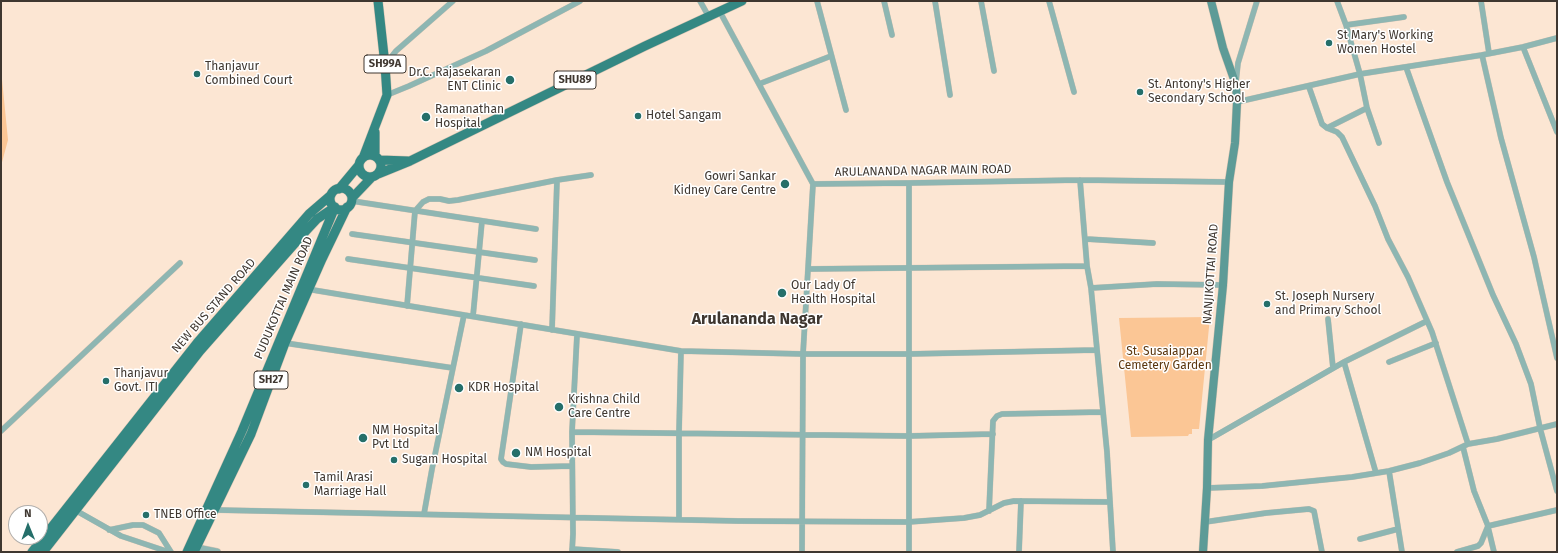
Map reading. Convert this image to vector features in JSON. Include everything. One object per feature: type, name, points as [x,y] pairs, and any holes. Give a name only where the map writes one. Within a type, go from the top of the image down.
[{"type":"main road","name":"SH99A","points":[[361,161],[387,94],[378,1]]},
{"type":"main road","name":"SHU89","points":[[350,202],[375,176],[410,161],[645,46],[742,1]]},
{"type":"main road","name":"NANJIKOTTAI ROAD","points":[[1203,552],[1208,440],[1223,285],[1229,182],[1235,143],[1237,102],[1236,85],[1223,48],[1211,1]]},
{"type":"main road","name":"SH99A","points":[[375,124],[377,158]]},
{"type":"main road","name":"SHU89","points":[[361,161],[368,155],[377,158],[410,161]]},
{"type":"main road","points":[[361,161],[363,174],[375,176],[382,166],[377,158]]},
{"type":"main road","points":[[339,188],[346,189],[351,194],[350,202],[341,210],[335,207],[331,202],[331,195],[339,188],[361,161]]},
{"type":"main road","name":"NEW BUS STAND ROAD","points":[[32,552],[197,343],[309,214],[331,195]]},
{"type":"main road","name":"SH27","points":[[192,550],[216,510],[251,434],[305,288],[322,259],[350,202]]},
{"type":"main road","name":"NEW BUS STAND ROAD","points":[[43,552],[200,351],[233,312],[317,219],[335,207]]},
{"type":"main road","name":"PUDUKOTTAI MAIN ROAD","points":[[192,550],[242,430],[305,288],[335,207]]},
{"type":"main road","points":[[242,430],[251,434]]},
{"type":"street","points":[[385,66],[396,51],[454,1]]},
{"type":"street","points":[[387,94],[409,86],[486,52],[580,1]]},
{"type":"street","points":[[700,1],[709,17]]},
{"type":"street","points":[[817,1],[846,110]]},
{"type":"street","points":[[884,1],[892,35]]},
{"type":"street","points":[[934,1],[950,95]]},
{"type":"street","points":[[981,1],[994,71]]},
{"type":"street","points":[[1049,1],[1074,92]]},
{"type":"street","points":[[1236,85],[1238,62],[1257,1]]},
{"type":"street","points":[[1338,1],[1360,74],[1367,108],[1379,143]]},
{"type":"street","points":[[1481,1],[1489,53]]},
{"type":"street","points":[[720,12],[813,184],[803,354],[802,552]]},
{"type":"street","points":[[1346,24],[1404,17]]},
{"type":"street","points":[[1237,102],[1309,87],[1360,74],[1482,55],[1523,47],[1557,38]]},
{"type":"street","points":[[1523,47],[1557,132]]},
{"type":"street","points":[[1482,55],[1501,138],[1534,257],[1557,358]]},
{"type":"street","points":[[759,84],[832,56]]},
{"type":"street","points":[[1406,67],[1447,182],[1531,384],[1540,428],[1557,491]]},
{"type":"street","points":[[1309,87],[1322,124],[1337,132],[1342,137],[1375,206],[1388,239],[1408,276],[1436,343],[1468,444]]},
{"type":"street","points":[[1327,128],[1367,108]]},
{"type":"street","points":[[407,306],[415,211],[423,202],[429,199],[449,201],[458,200],[557,180],[591,175]]},
{"type":"street","points":[[552,330],[557,180]]},
{"type":"street","points":[[1080,180],[1087,266],[1091,288],[1107,452],[1114,552]]},
{"type":"street","name":"ARULANANDA NAGAR MAIN ROAD","points":[[813,184],[908,184],[1080,180],[1229,182]]},
{"type":"street","points":[[908,184],[909,552]]},
{"type":"street","points":[[350,202],[536,229]]},
{"type":"street","points":[[473,316],[482,221]]},
{"type":"street","points":[[352,234],[535,260]]},
{"type":"street","points":[[1086,240],[1106,239],[1153,243]]},
{"type":"street","points":[[348,259],[534,286]]},
{"type":"street","points":[[1,431],[180,263]]},
{"type":"street","points":[[808,269],[1087,266]]},
{"type":"street","points":[[1091,288],[1157,284],[1223,285]]},
{"type":"street","points":[[305,288],[681,351],[803,354],[908,354],[1096,350]]},
{"type":"street","points":[[424,514],[464,315]]},
{"type":"street","points":[[1328,318],[1333,368]]},
{"type":"street","points":[[1208,440],[1344,362],[1427,321]]},
{"type":"street","points":[[521,324],[501,459],[506,464],[531,467],[572,466]]},
{"type":"street","points":[[577,334],[572,432],[572,551],[618,552]]},
{"type":"street","points":[[285,343],[453,368]]},
{"type":"street","points":[[1389,362],[1436,343]]},
{"type":"street","points":[[679,519],[681,351]]},
{"type":"street","points":[[1344,362],[1376,473]]},
{"type":"street","points":[[989,511],[993,420],[997,416],[1002,414],[1102,412]]},
{"type":"street","points":[[1207,488],[1262,486],[1389,471],[1420,463],[1468,444],[1497,439],[1557,424]]},
{"type":"street","points":[[572,432],[679,432],[908,436],[993,434]]},
{"type":"street","points":[[1463,447],[1474,490],[1488,526],[1494,552]]},
{"type":"street","points":[[1389,471],[1402,552]]},
{"type":"street","points":[[216,510],[908,522],[964,518],[980,515],[1004,503],[1022,501],[1110,502]]},
{"type":"street","points":[[1019,552],[1022,501]]},
{"type":"street","points":[[1205,522],[1266,513],[1309,509],[1314,511],[1322,552]]},
{"type":"street","points":[[75,510],[120,536],[170,552]]},
{"type":"street","points":[[1488,526],[1557,510]]},
{"type":"street","points":[[109,530],[133,525],[143,525],[159,533],[170,552]]},
{"type":"street","points":[[1457,552],[1481,544],[1488,526]]},
{"type":"street","points":[[1360,540],[1398,529]]},
{"type":"street","points":[[192,550],[217,552]]},
{"type":"green space","points":[[1,69],[8,140],[1,166]]},
{"type":"green space","name":"St. Susaiappar Cemetery Garden","points":[[1210,317],[1199,429],[1192,429],[1192,434],[1189,434],[1188,436],[1131,437],[1119,318]]},
{"type":"place","name":"St Mary's Working Women Hostel","points":[[1329,43]]},
{"type":"place","name":"Thanjavur Combined Court","points":[[197,74]]},
{"type":"place","name":"Dr.C. Rajasekaran ENT Clinic","points":[[510,80]]},
{"type":"place","name":"St. Antony's Higher Secondary School","points":[[1140,92]]},
{"type":"place","name":"Hotel Sangam","points":[[638,116]]},
{"type":"place","name":"Ramanathan Hospital","points":[[426,117]]},
{"type":"place","name":"Gowri Sankar Kidney Care Centre","points":[[785,184]]},
{"type":"place","name":"Our Lady Of Health Hospital","points":[[782,293]]},
{"type":"place","name":"St. Joseph Nursery and Primary School","points":[[1267,304]]},
{"type":"place","name":"Thanjavur Govt. ITI","points":[[106,381]]},
{"type":"place","name":"KDR Hospital","points":[[459,388]]},
{"type":"place","name":"Krishna Child Care Centre","points":[[559,407]]},
{"type":"place","name":"NM Hospital Pvt Ltd","points":[[363,438]]},
{"type":"place","name":"NM Hospital","points":[[516,453]]},
{"type":"place","name":"Sugam Hospital","points":[[394,460]]},
{"type":"place","name":"Tamil Arasi Marriage Hall","points":[[306,485]]},
{"type":"place","name":"TNEB Office","points":[[146,515]]},
{"type":"district","name":"Arulananda Nagar","points":[[757,320]]}]
